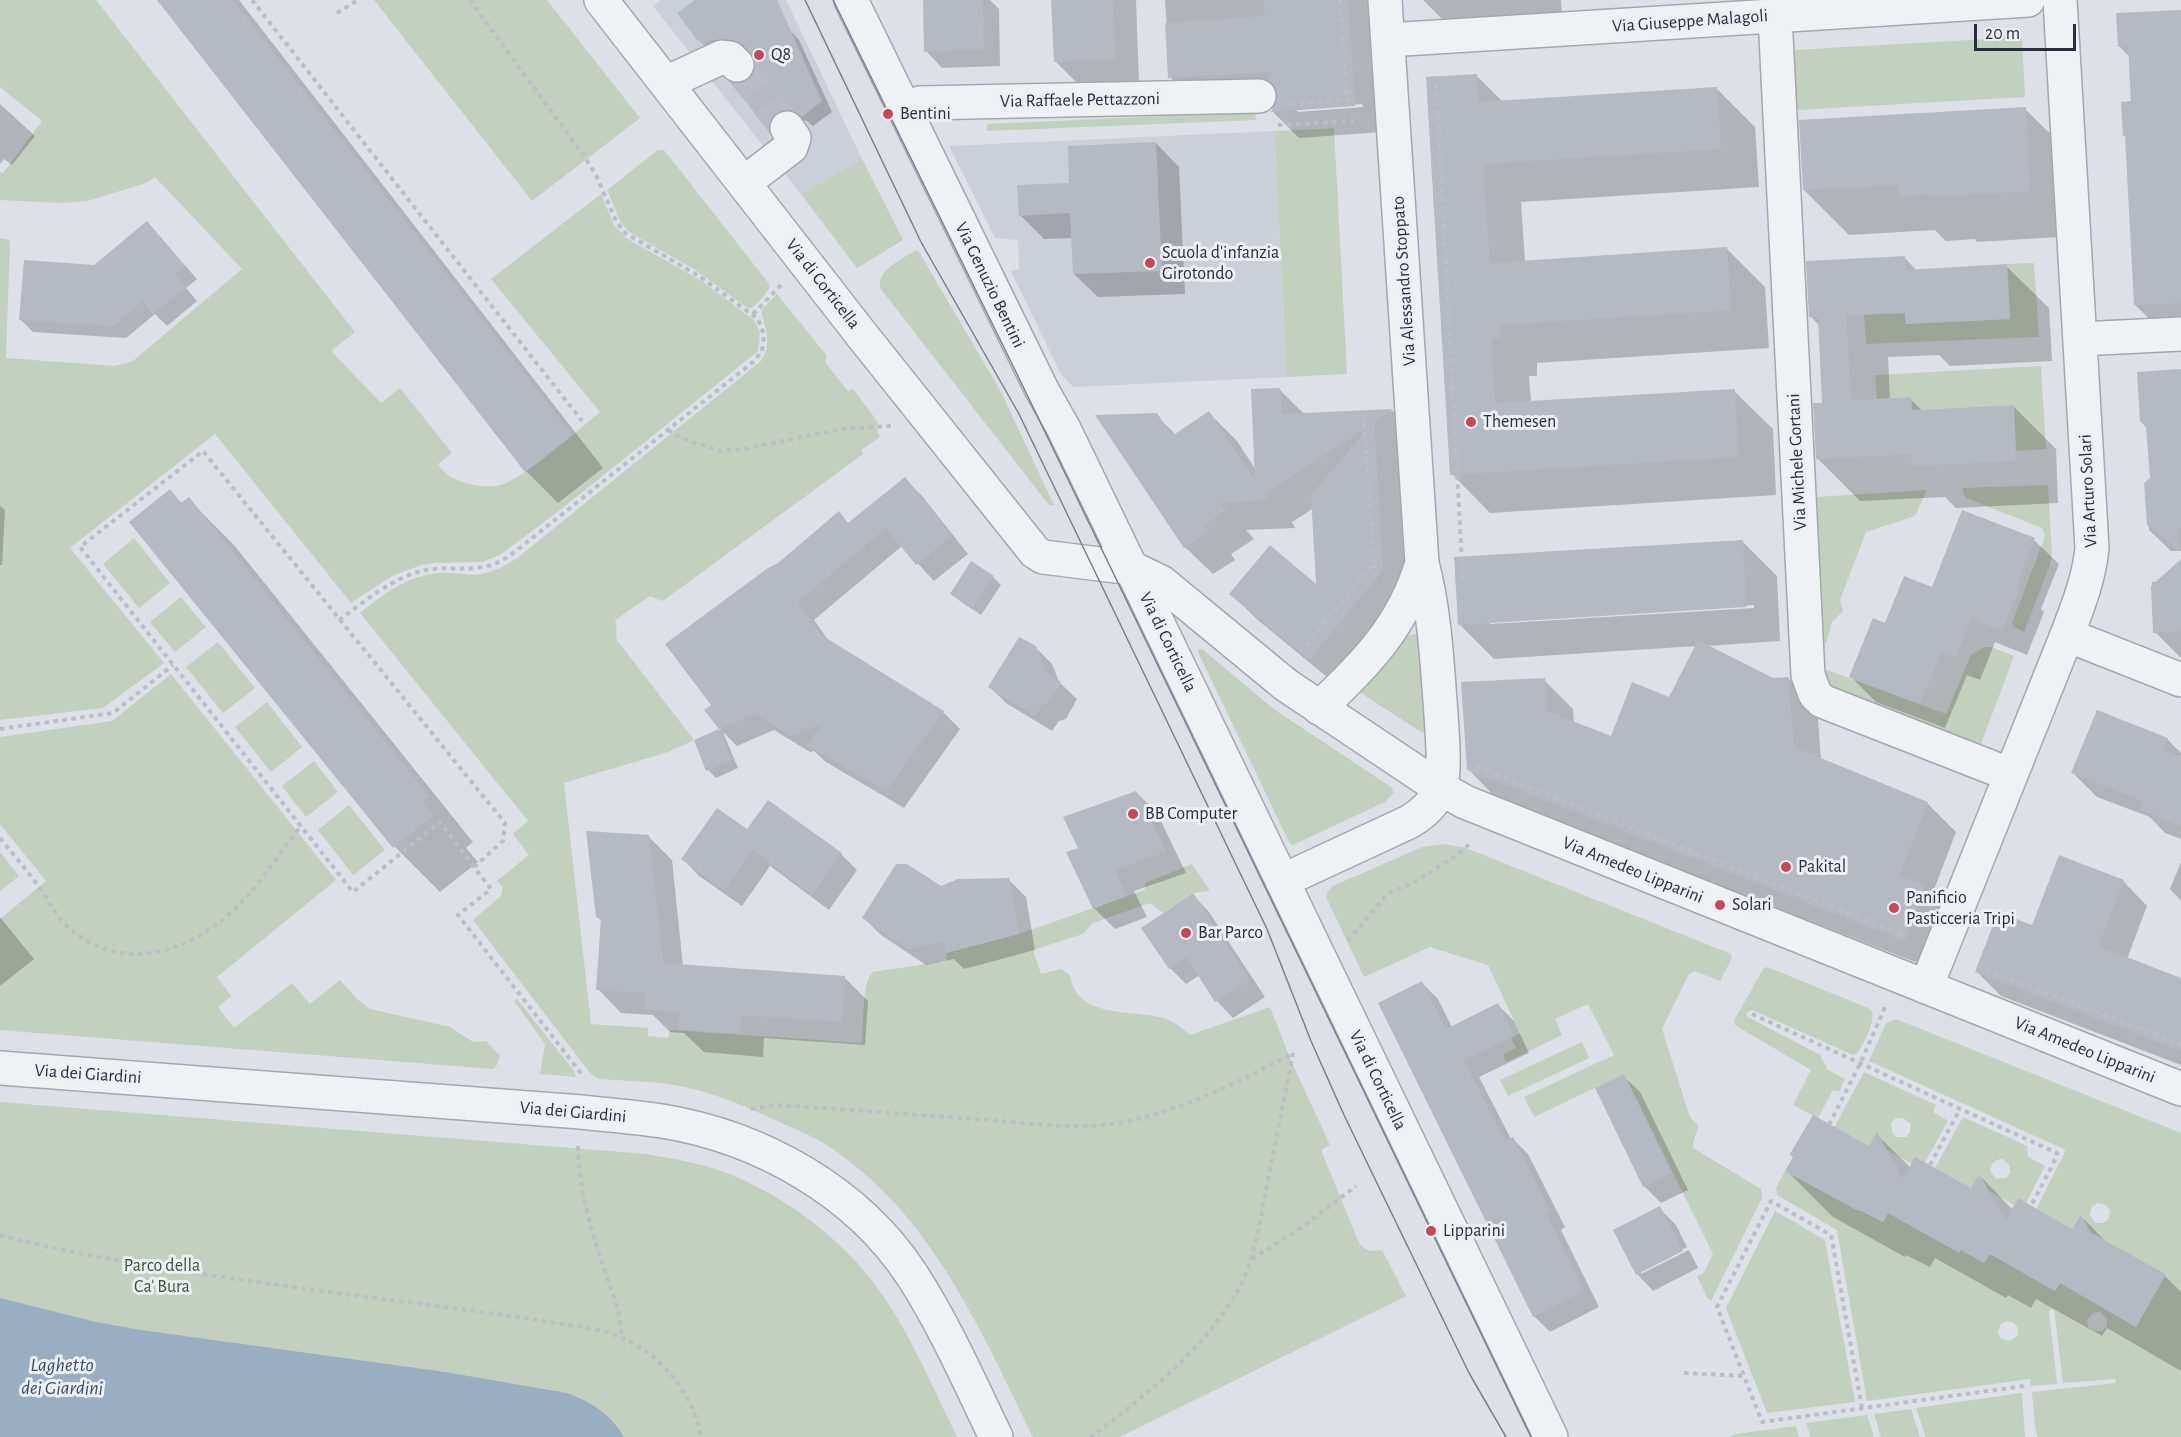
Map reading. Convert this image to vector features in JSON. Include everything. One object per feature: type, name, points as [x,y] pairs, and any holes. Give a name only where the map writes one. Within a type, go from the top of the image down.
[{"type":"street","name":"Via di Corticella","points":[[601,0],[1035,552],[1043,557],[1132,568],[1551,1437]]},
{"type":"street","name":"Via Genuzio Bentini","points":[[851,0],[1132,568]]},
{"type":"street","name":"Via Alessandro Stoppato","points":[[1385,0],[1422,563],[1429,588],[1435,630],[1442,736],[1440,788]]},
{"type":"street","name":"Via Giuseppe Malagoli","points":[[1388,40],[2028,0]]},
{"type":"street","name":"Via Arturo Solari","points":[[1926,987],[2067,635],[2087,579],[2092,548],[2060,0]]},
{"type":"street","name":"Via Michele Gortani","points":[[1775,16],[1810,686],[1822,701],[2011,775]]},
{"type":"street","points":[[666,83],[722,57],[730,58],[737,65]]},
{"type":"street","name":"Via Raffaele Pettazzoni","points":[[902,107],[920,103],[1270,100]]},
{"type":"street","points":[[744,183],[792,147],[794,138],[787,128]]},
{"type":"street","points":[[2080,339],[2181,334]]},
{"type":"street","name":"Via Alessandro Stoppato","points":[[1319,708],[1342,687],[1379,646],[1403,612],[1422,563]]},
{"type":"street","name":"Via Amedeo Lipparini","points":[[1132,568],[1161,582],[1271,673],[1319,708],[1440,788],[1479,808],[2181,1089]]},
{"type":"street","points":[[2067,635],[2181,680]]},
{"type":"street","points":[[1282,881],[1409,822],[1431,804],[1440,788]]},
{"type":"street","name":"Via dei Giardini","points":[[0,1068],[601,1114],[664,1121],[737,1141],[767,1152],[822,1184],[848,1204],[893,1250],[911,1274],[933,1311],[996,1437]]},
{"type":"path","points":[[252,0],[582,421]]},
{"type":"path","points":[[337,14],[358,0]]},
{"type":"path","points":[[339,620],[371,596],[407,576],[436,568],[484,567],[503,560],[668,430],[758,357],[762,351],[764,335],[761,324],[753,314],[679,263],[625,232],[616,221],[596,175],[586,159],[470,0]]},
{"type":"path","points":[[1340,0],[1347,107]]},
{"type":"path","points":[[1435,76],[1464,589]]},
{"type":"path","points":[[1270,100],[1347,100]]},
{"type":"path","points":[[1430,117],[1438,116]]},
{"type":"path","points":[[753,314],[781,285]]},
{"type":"path","points":[[1363,411],[1375,581]]},
{"type":"path","points":[[668,430],[684,439],[719,451],[743,449],[842,429],[892,426]]},
{"type":"path","points":[[474,867],[503,841],[505,823],[203,451],[80,546],[353,892],[440,822],[474,867],[491,889],[458,915],[584,1075],[583,1084]]},
{"type":"path","points":[[1300,652],[1374,564]]},
{"type":"path","points":[[0,729],[113,713],[173,665]]},
{"type":"path","points":[[1495,774],[1906,936]]},
{"type":"path","points":[[0,838],[68,927],[92,944],[111,951],[140,955],[174,947],[209,930],[224,919],[259,882],[301,826]]},
{"type":"path","points":[[1342,949],[1387,894],[1414,882],[1457,855],[1471,843]]},
{"type":"path","points":[[1977,966],[2181,1044]]},
{"type":"path","points":[[1829,1125],[1860,1064],[1885,1007]]},
{"type":"path","points":[[1752,1014],[2056,1153],[2057,1156],[2031,1206]]},
{"type":"path","points":[[745,1112],[759,1106],[774,1105],[1063,1126],[1113,1124],[1153,1114],[1210,1095],[1294,1053],[1251,1259],[1242,1282],[1229,1304],[1196,1345],[1167,1374],[1090,1437]]},
{"type":"path","points":[[1930,1165],[1960,1109]]},
{"type":"path","points":[[578,1143],[580,1175],[586,1209],[619,1319],[621,1337]]},
{"type":"path","points":[[1251,1259],[1304,1226],[1356,1186]]},
{"type":"path","points":[[1862,1408],[1831,1235],[1771,1201],[1717,1307],[1762,1422],[2024,1386]]},
{"type":"path","points":[[0,1235],[71,1252],[146,1265],[298,1288],[528,1318],[621,1337],[646,1352],[680,1386],[697,1419],[701,1437]]},
{"type":"path","points":[[1684,1373],[1744,1377]]},
{"type":"shaded area","points":[[661,0],[786,0],[862,159],[801,194],[653,6]]},
{"type":"shaded area","name":"Scuola d'infanzia Girotondo","points":[[1274,131],[1287,377],[1073,387],[1061,374],[1011,271],[1019,269],[1018,240],[995,238],[949,146]]},
{"type":"green space","points":[[0,0],[96,0],[355,332],[332,350],[333,353],[381,403],[400,388],[452,453],[438,464],[456,479],[472,485],[486,486],[500,485],[510,481],[551,453],[600,412],[491,279],[601,194],[614,225],[626,238],[700,280],[754,320],[760,332],[757,352],[564,507],[500,555],[482,562],[421,565],[392,576],[351,603],[215,434],[70,548],[164,663],[103,708],[0,720],[0,238],[10,240],[6,358],[115,366],[133,361],[242,269],[155,177],[146,183],[87,201],[62,203],[0,200],[0,172],[3,173],[42,121],[0,87]]},
{"type":"green space","points":[[374,0],[547,0],[640,118],[532,201]]},
{"type":"green space","points":[[2022,37],[2025,97],[1797,110],[1794,50]]},
{"type":"green space","points":[[1255,112],[1256,120],[987,131],[987,124]]},
{"type":"green space","points":[[1334,128],[1347,374],[1287,377],[1274,131]]},
{"type":"green space","points":[[658,150],[664,150],[770,285],[759,302],[749,309],[694,269],[629,232],[620,221],[607,190]]},
{"type":"green space","points":[[862,159],[903,240],[857,268],[801,194]]},
{"type":"green space","points":[[916,250],[1000,390],[1054,505],[1049,505],[880,288],[880,281],[887,270]]},
{"type":"green space","points":[[2034,263],[2039,337],[1866,344],[1864,315],[1905,313],[1906,324],[2010,319],[2007,264]]},
{"type":"green space","points":[[777,294],[827,356],[825,362],[848,391],[853,389],[878,422],[876,427],[880,437],[861,450],[863,454],[667,598],[662,601],[650,596],[615,620],[617,640],[694,740],[668,752],[564,783],[591,1024],[648,1028],[648,1036],[668,1038],[670,1030],[862,1043],[865,994],[869,977],[873,972],[947,961],[946,953],[1019,934],[1145,890],[1145,883],[1192,864],[1210,891],[1193,893],[1163,913],[1150,903],[1093,923],[1083,934],[1033,950],[1041,974],[1061,969],[1070,975],[1074,989],[1092,1005],[1118,1012],[1163,1018],[1176,1024],[1190,1035],[1270,1007],[1292,1063],[1330,1145],[1321,1150],[1359,1242],[1367,1250],[1382,1250],[1406,1296],[1120,1437],[1033,1437],[972,1316],[950,1277],[924,1240],[896,1205],[864,1173],[828,1146],[754,1110],[711,1094],[667,1084],[599,1079],[590,1073],[473,920],[501,896],[503,888],[497,881],[529,855],[513,834],[528,821],[360,613],[387,593],[416,578],[438,573],[481,574],[516,559],[761,361],[767,349],[767,334],[761,310]]},
{"type":"green space","points":[[2041,366],[2046,449],[2016,451],[2014,405],[1912,410],[1911,397],[1877,399],[1875,375]]},
{"type":"green space","points":[[2048,485],[2052,553],[2050,565],[2024,632],[2014,627],[2012,623],[2045,535],[2042,528],[1966,498],[1963,488]]},
{"type":"green space","points":[[1927,490],[1915,516],[1866,532],[1840,600],[1843,611],[1832,622],[1826,644],[1823,639],[1816,497]]},
{"type":"green space","points":[[134,538],[170,583],[139,608],[103,564]]},
{"type":"green space","points":[[181,597],[206,627],[175,652],[150,622]]},
{"type":"green space","points":[[1414,634],[1419,636],[1426,731],[1423,733],[1359,692],[1404,637]]},
{"type":"green space","points":[[218,642],[255,688],[223,713],[186,667]]},
{"type":"green space","points":[[1984,647],[1991,647],[2014,656],[1981,744],[1829,686],[1823,673],[1827,670],[1946,714],[1971,655]]},
{"type":"green space","points":[[1202,649],[1275,710],[1391,787],[1394,793],[1385,802],[1293,845],[1290,844],[1197,650]]},
{"type":"green space","points":[[171,674],[336,880],[217,977],[231,996],[218,1007],[234,1028],[292,983],[310,1004],[340,980],[358,1000],[370,1009],[450,1027],[473,1042],[486,1041],[500,1056],[496,1067],[493,1069],[0,1030],[0,919],[46,881],[0,824],[0,737],[112,721]]},
{"type":"green space","points":[[267,702],[302,747],[271,772],[235,727]]},
{"type":"green space","points":[[314,761],[338,792],[306,817],[282,786]]},
{"type":"green space","points":[[349,805],[385,850],[353,875],[318,830]]},
{"type":"green space","points":[[1444,844],[1466,848],[1731,954],[1732,958],[1720,981],[1695,971],[1689,974],[1662,1029],[1690,1117],[1698,1125],[1693,1148],[1761,1189],[1762,1198],[1711,1301],[1707,1298],[1697,1276],[1704,1273],[1713,1254],[1624,1074],[1534,1117],[1524,1097],[1614,1055],[1588,1004],[1555,1019],[1562,1035],[1506,1062],[1503,1055],[1516,1048],[1511,1038],[1520,1033],[1488,965],[1430,947],[1364,977],[1326,897],[1328,891],[1333,886],[1422,847]]},
{"type":"green space","points":[[0,852],[19,876],[0,891]]},
{"type":"green space","points":[[1767,967],[1872,1011],[1872,1022],[1868,1033],[1858,1053],[1853,1055],[1752,1010],[1746,1013],[1748,1017],[1820,1055],[1828,1070],[1845,1079],[1839,1092],[1833,1090],[1818,1118],[1793,1105],[1811,1070],[1735,1025],[1734,1021],[1763,969]]},
{"type":"green space","points":[[517,999],[574,1071],[576,1077],[540,1074],[545,1044],[514,1001]]},
{"type":"green space","points":[[1896,1019],[2181,1133],[2181,1437],[2038,1437],[2032,1392],[2116,1383],[2115,1379],[2063,1383],[2054,1309],[2049,1310],[2057,1384],[2031,1386],[2030,1379],[1867,1401],[1837,1230],[1777,1195],[1776,1188],[1785,1171],[1858,1211],[1861,1206],[1869,1215],[1883,1222],[1888,1213],[1963,1247],[1984,1263],[1990,1254],[2055,1291],[2060,1283],[2136,1327],[2166,1274],[2090,1232],[2081,1214],[2072,1229],[2036,1209],[2066,1150],[1869,1061],[1886,1023]],"holes":[[[2098,1203],[2106,1205],[2110,1211],[2108,1220],[2102,1223],[2095,1223],[2090,1215],[2092,1206]],[[2100,1312],[2107,1319],[2107,1326],[2102,1331],[2093,1331],[2088,1327],[2087,1320],[2093,1313]],[[2007,1321],[2014,1323],[2018,1328],[2018,1335],[2010,1341],[2001,1339],[1998,1333],[2001,1324]]]},
{"type":"green space","points":[[1582,1042],[1589,1058],[1508,1096],[1500,1080]]},
{"type":"green space","points":[[1864,1072],[1936,1105],[1933,1112],[1948,1121],[1925,1162],[1915,1158],[1912,1164],[1887,1150],[1869,1146],[1834,1128]],"holes":[[[1896,1118],[1903,1118],[1911,1124],[1910,1132],[1906,1137],[1896,1137],[1892,1133],[1891,1123]]]},
{"type":"green space","name":"Parco della Ca' Bura","points":[[0,1102],[646,1154],[713,1168],[779,1199],[820,1228],[857,1263],[874,1283],[898,1319],[957,1437],[0,1437]]},
{"type":"green space","points":[[1963,1117],[2027,1146],[2028,1157],[2045,1166],[2026,1203],[2018,1199],[2014,1205],[1989,1191],[1980,1174],[1971,1188],[1935,1168]],"holes":[[[2003,1159],[2010,1166],[2010,1173],[2006,1178],[1996,1179],[1990,1171],[1992,1164],[1998,1160]]]},
{"type":"green space","points":[[1775,1211],[1825,1240],[1855,1402],[1767,1413],[1726,1308]]},
{"type":"green space","points":[[2022,1393],[2025,1437],[1926,1437],[1916,1408]]},
{"type":"green space","points":[[1911,1409],[1920,1437],[1881,1437],[1874,1414]]},
{"type":"green space","points":[[1867,1415],[1874,1437],[1811,1437],[1806,1423]]},
{"type":"green space","points":[[1796,1426],[1799,1437],[1729,1437],[1736,1434]]},
{"type":"water","name":"Laghetto dei Giardini","points":[[0,1298],[96,1322],[141,1330],[445,1372],[567,1393],[584,1400],[607,1415],[624,1437],[0,1437]]},
{"type":"building","points":[[157,0],[233,0],[572,435],[525,472]]},
{"type":"building","points":[[695,0],[777,0],[822,101],[802,117],[786,109],[777,112],[770,121],[769,132],[732,83],[742,83],[751,78],[755,69],[755,60],[743,45],[733,40],[715,40],[703,45],[697,40],[677,13]]},
{"type":"building","points":[[923,0],[983,0],[984,49],[924,52]]},
{"type":"building","points":[[1051,0],[1113,0],[1115,59],[1054,62]]},
{"type":"building","points":[[1264,0],[1348,0],[1355,106],[1271,112],[1278,95],[1275,87],[1269,81],[1269,72],[1168,78],[1165,23],[1265,16]]},
{"type":"building","points":[[2181,10],[2181,303],[2134,305],[2125,136],[2123,136],[2121,102],[2131,101],[2128,46],[2118,47],[2116,13]]},
{"type":"building","points":[[1477,74],[1478,102],[1717,87],[1721,149],[1483,164],[1490,263],[1727,247],[1731,310],[1499,325],[1500,338],[1491,338],[1495,403],[1735,389],[1738,457],[1450,475],[1426,77]]},
{"type":"building","points":[[2026,107],[2030,191],[1930,197],[1930,194],[1899,196],[1898,185],[1803,190],[1799,120]]},
{"type":"building","points":[[1156,142],[1162,271],[1073,274],[1070,213],[1019,216],[1017,185],[1069,183],[1068,146]]},
{"type":"building","points":[[147,221],[185,266],[175,274],[186,288],[153,314],[143,301],[113,326],[19,320],[24,260],[94,265]]},
{"type":"building","points":[[1905,256],[1905,270],[2007,264],[2010,319],[1906,324],[1905,313],[1846,315],[1851,401],[1911,397],[1912,410],[2014,405],[2016,461],[1912,466],[1911,454],[1816,459],[1813,403],[1822,403],[1818,317],[1809,317],[1806,261]]},
{"type":"building","points":[[2181,369],[2181,528],[2178,528],[2180,550],[2147,525],[2144,483],[2150,478],[2146,427],[2140,421],[2137,372]]},
{"type":"building","points":[[1280,388],[1282,414],[1393,409],[1374,422],[1383,570],[1309,660],[1229,594],[1270,545],[1316,584],[1311,495],[1371,425],[1265,494],[1269,500],[1219,503],[1227,510],[1204,525],[1208,532],[1184,548],[1095,415],[1157,413],[1172,436],[1209,411],[1255,480],[1251,389]]},
{"type":"building","points":[[905,477],[952,536],[916,565],[886,528],[798,602],[820,634],[944,711],[886,791],[807,745],[823,723],[791,736],[755,714],[719,729],[704,710],[711,705],[665,644],[778,563],[839,511],[848,523]]},
{"type":"building","points":[[170,489],[181,503],[189,497],[429,796],[422,801],[433,816],[393,848],[129,522]]},
{"type":"building","points":[[1962,510],[2035,538],[2017,584],[2020,586],[2002,631],[1971,618],[1956,657],[1942,651],[1920,704],[1849,677],[1873,618],[1885,623],[1904,576],[1932,587]]},
{"type":"building","points":[[1743,540],[1746,607],[1458,625],[1454,557]]},
{"type":"building","points":[[2181,559],[2181,631],[2153,633],[2151,586]]},
{"type":"building","points":[[971,561],[994,576],[973,608],[950,594]]},
{"type":"building","points":[[1019,637],[1036,646],[1046,672],[1061,682],[1049,702],[1042,705],[1035,716],[988,687]]},
{"type":"building","points":[[1698,640],[1773,678],[1788,677],[1794,747],[1928,802],[1899,876],[1925,886],[1904,941],[1467,770],[1461,682],[1545,678],[1547,711],[1611,736],[1632,682],[1669,697]]},
{"type":"building","points":[[2097,710],[2168,738],[2163,749],[2181,757],[2181,826],[2140,809],[2143,801],[2071,773]]},
{"type":"building","points":[[719,729],[732,760],[706,771],[694,740]]},
{"type":"building","points":[[1136,791],[1166,852],[1115,870],[1127,896],[1093,909],[1066,852],[1078,848],[1063,817]]},
{"type":"building","points":[[768,800],[842,853],[812,895],[753,850],[724,890],[681,859],[717,808],[747,829]]},
{"type":"building","points":[[586,831],[649,835],[663,963],[845,976],[842,1022],[741,1015],[740,1034],[678,1029],[679,1012],[645,1009],[646,993],[596,990],[601,918],[596,917]]},
{"type":"building","points":[[2059,855],[2124,880],[2098,946],[2181,978],[2181,1051],[1975,972],[1998,912],[2032,925]]},
{"type":"building","points":[[896,864],[907,864],[941,886],[958,879],[1009,878],[1019,934],[946,953],[943,941],[908,949],[862,918]]},
{"type":"building","points":[[1193,893],[1250,980],[1215,1002],[1186,957],[1169,969],[1141,928]]},
{"type":"building","points":[[1422,981],[1446,1029],[1498,1003],[1514,1036],[1464,1061],[1505,1140],[1513,1137],[1550,1211],[1546,1213],[1584,1291],[1533,1317],[1378,1003]]},
{"type":"building","points":[[1624,1074],[1672,1173],[1643,1187],[1595,1088]]},
{"type":"building","points":[[1813,1115],[1869,1146],[1877,1132],[1903,1179],[1915,1157],[1971,1188],[1979,1174],[2006,1220],[2018,1198],[2072,1229],[2081,1214],[2090,1232],[2166,1274],[2136,1327],[2060,1283],[2055,1291],[1990,1254],[1984,1263],[1961,1250],[1959,1253],[1888,1213],[1883,1222],[1785,1171],[1793,1157],[1790,1154]]},
{"type":"building","points":[[1660,1206],[1683,1251],[1636,1275],[1613,1230]]},
{"type":"tunnel","points":[[737,65],[787,128]]},
{"type":"tram line","points":[[805,0],[921,242],[1019,414],[1267,929],[1311,1041],[1344,1115],[1469,1373],[1506,1437]]},
{"type":"tram line","points":[[833,0],[1017,374],[1531,1437]]},
{"type":"place","name":"Q8","points":[[759,55]]},
{"type":"place","name":"Bentini","points":[[888,114]]},
{"type":"place","name":"Scuola d'infanzia Girotondo","points":[[1150,263]]},
{"type":"place","name":"Themesen","points":[[1471,422]]},
{"type":"place","name":"BB Computer","points":[[1133,814]]},
{"type":"place","name":"Pakital","points":[[1786,867]]},
{"type":"place","name":"Solari","points":[[1720,905]]},
{"type":"place","name":"Panificio Pasticceria Tripi","points":[[1894,908]]},
{"type":"place","name":"Bar Parco","points":[[1186,933]]},
{"type":"place","name":"Lipparini","points":[[1431,1231]]}]
